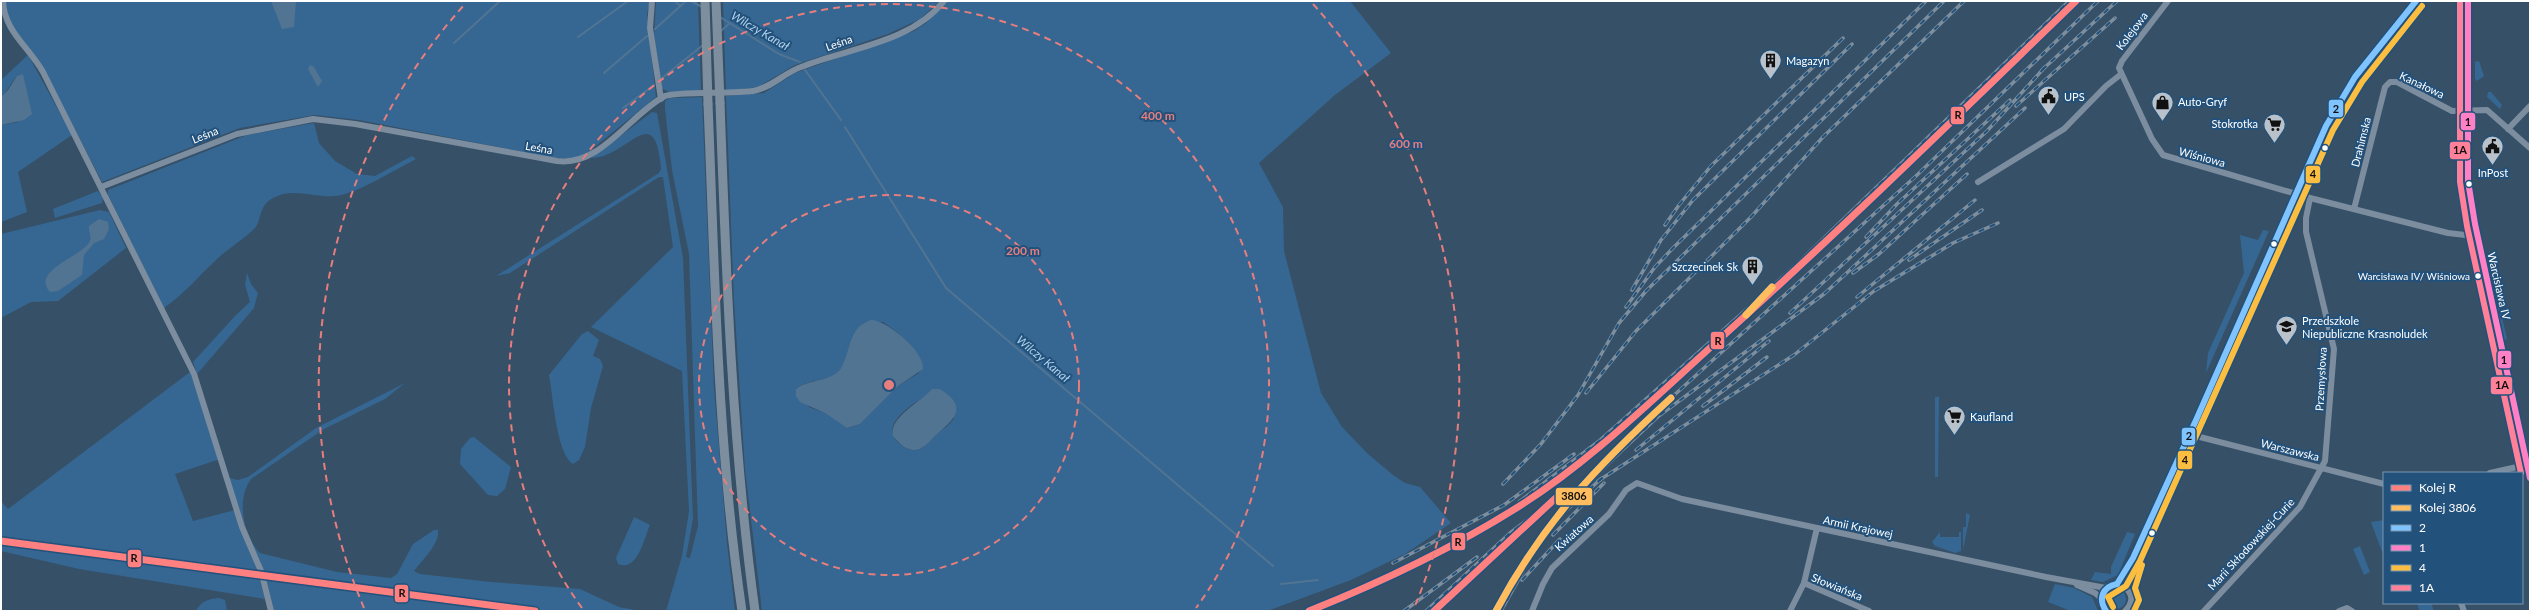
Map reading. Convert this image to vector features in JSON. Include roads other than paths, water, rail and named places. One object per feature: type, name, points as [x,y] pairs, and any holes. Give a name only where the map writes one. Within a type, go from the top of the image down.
[{"type":"highway","points":[[705,1],[720,387],[730,513],[742,611]]},
{"type":"highway","points":[[716,1],[733,388],[743,514],[755,611]]},
{"type":"street","points":[[3,1],[5,18],[10,29],[37,62],[194,374],[242,526],[261,572],[271,611]]},
{"type":"street","points":[[652,1],[650,28],[661,100]]},
{"type":"street","name":"Leśna","points":[[101,187],[237,134],[313,119],[355,124],[557,162],[574,161],[593,153],[661,100],[670,95],[742,93],[765,88],[800,67],[920,24],[944,1]]},
{"type":"street","name":"Kolejowa","points":[[2120,74],[2119,68],[2122,61],[2168,1]]},
{"type":"street","points":[[2106,611],[2101,598],[2106,588],[2118,584],[2130,562],[2197,418],[2326,126],[2345,93],[2416,1]]},
{"type":"street","points":[[2410,8],[2419,1]]},
{"type":"street","name":"Warcisława IV","points":[[2468,1],[2468,181],[2477,233],[2530,478]]},
{"type":"street","points":[[1978,182],[2064,129],[2106,86],[2120,74]]},
{"type":"street","name":"Wiśniowa","points":[[2120,74],[2156,146],[2163,155],[2310,198],[2454,234],[2477,233]]},
{"type":"street","name":"Kanałowa","points":[[2390,82],[2397,82],[2452,110],[2487,110],[2530,148]]},
{"type":"street","name":"Drahimska","points":[[2354,209],[2385,87],[2390,82]]},
{"type":"street","points":[[2508,129],[2530,106]]},
{"type":"street","name":"Przemysłowa","points":[[2310,198],[2306,218],[2306,232],[2334,354],[2326,458],[2322,468]]},
{"type":"street","points":[[2126,588],[2132,568],[2192,436],[2197,418]]},
{"type":"street","name":"Warszawska","points":[[2192,436],[2383,484]]},
{"type":"street","points":[[2494,472],[2526,465]]},
{"type":"street","name":"Marii Skłodowskiej-Curie","points":[[2204,611],[2302,504],[2322,468]]},
{"type":"street","name":"Kwiatowa","points":[[1532,611],[1543,584],[1552,568],[1609,514],[1626,490],[1634,484],[1643,484]]},
{"type":"street","name":"Armii Krajowej","points":[[1643,484],[1675,498],[2106,588]]},
{"type":"street","points":[[1804,583],[1817,528]]},
{"type":"street","name":"Armii Krajowej","points":[[2072,582],[2095,593],[2101,598]]},
{"type":"street","name":"Słowiańska","points":[[1790,611],[1804,583],[1869,611]]},
{"type":"street","points":[[2118,584],[2126,588],[2130,595],[2131,603],[2137,611]]},
{"type":"street","points":[[2126,611],[2131,603]]},
{"type":"street","points":[[2339,611],[2347,608],[2352,611]]},
{"type":"waterway","points":[[454,43],[500,1]]},
{"type":"waterway","points":[[578,37],[628,1]]},
{"type":"waterway","points":[[674,1],[681,6]]},
{"type":"waterway","points":[[655,29],[686,1]]},
{"type":"waterway","name":"Wilczy Kanał","points":[[691,1],[702,7]]},
{"type":"waterway","name":"Wilczy Kanał","points":[[720,17],[779,54],[800,62]]},
{"type":"waterway","points":[[721,31],[730,23]]},
{"type":"waterway","points":[[604,73],[647,36]]},
{"type":"waterway","points":[[662,78],[703,45]]},
{"type":"waterway","name":"Wilczy Kanał","points":[[805,70],[841,120]]},
{"type":"waterway","points":[[623,108],[654,85]]},
{"type":"waterway","name":"Wilczy Kanał","points":[[845,127],[946,288],[1273,566]]},
{"type":"waterway","name":"Wilczy Kanał","points":[[1281,584],[1318,580]]},
{"type":"railway","points":[[1626,307],[1655,267],[1673,248],[1926,1]]},
{"type":"railway","points":[[1503,484],[1541,444],[1578,395],[1619,323],[1646,291],[1944,1]]},
{"type":"railway","points":[[1586,393],[1636,331],[1751,217],[1823,137],[1964,1]]},
{"type":"railway","points":[[1519,502],[1599,441],[1796,265],[2069,1]]},
{"type":"railway","points":[[1671,398],[1916,176],[2098,1]]},
{"type":"railway","points":[[2042,70],[2117,1]]},
{"type":"railway","points":[[2016,106],[2115,18]]},
{"type":"railway","points":[[1665,225],[1679,205],[1711,166],[1843,38]]},
{"type":"railway","points":[[1632,290],[1661,240],[1693,200],[1852,44]]},
{"type":"railway","points":[[1790,313],[1987,131],[2045,67]]},
{"type":"railway","points":[[1866,237],[1897,204],[2010,100]]},
{"type":"railway","points":[[1660,415],[1824,294],[2025,108]]},
{"type":"railway","points":[[1853,273],[1879,254],[1967,174]]},
{"type":"railway","points":[[1857,297],[1975,200]]},
{"type":"railway","points":[[1909,260],[1982,210]]},
{"type":"railway","points":[[1598,481],[1794,355],[1874,291],[1953,243],[1998,223]]},
{"type":"railway","points":[[1636,450],[1769,341]]},
{"type":"railway","points":[[1703,406],[1767,357]]},
{"type":"railway","points":[[1617,455],[1664,411]]},
{"type":"railway","points":[[1592,480],[1620,452]]},
{"type":"railway","points":[[1393,563],[1504,505],[1574,454]]},
{"type":"railway","points":[[1562,514],[1602,478]]},
{"type":"railway","points":[[1553,535],[1604,483]]},
{"type":"railway","points":[[1426,611],[1510,533],[1559,496]]},
{"type":"railway","points":[[1501,611],[1535,550],[1566,510]]},
{"type":"railway","points":[[1522,580],[1560,539]]},
{"type":"railway","points":[[1404,611],[1477,557]]},
{"type":"rail line","name":"R","points":[[1309,611],[1390,576],[1442,551],[1518,507],[1569,471],[1642,410],[1759,304],[1896,175],[2076,1]]},
{"type":"rail line","name":"3806","points":[[1746,315],[1772,287]]},
{"type":"rail line","name":"3806","points":[[1496,611],[1533,549],[1574,496],[1619,447],[1671,398]]},
{"type":"rail line","name":"R","points":[[1434,611],[1560,494]]},
{"type":"rail line","name":"R","points":[[1,541],[535,611]]},
{"type":"place","name":"Magazyn","points":[[1771,80]]},
{"type":"place","name":"UPS","points":[[2049,116]]},
{"type":"place","name":"Auto-Gryf","points":[[2163,122]]},
{"type":"place","name":"Stokrotka","points":[[2274,144]]},
{"type":"place","name":"InPost","points":[[2493,166]]},
{"type":"place","name":"Warcisława IV/ Wiśniowa","points":[[2478,276]]},
{"type":"place","name":"Szczecinek Sk","points":[[1753,286]]},
{"type":"place","name":"Przedszkole Niepubliczne Krasnoludek","points":[[2286,346]]},
{"type":"place","name":"Kaufland","points":[[1955,436]]}]
